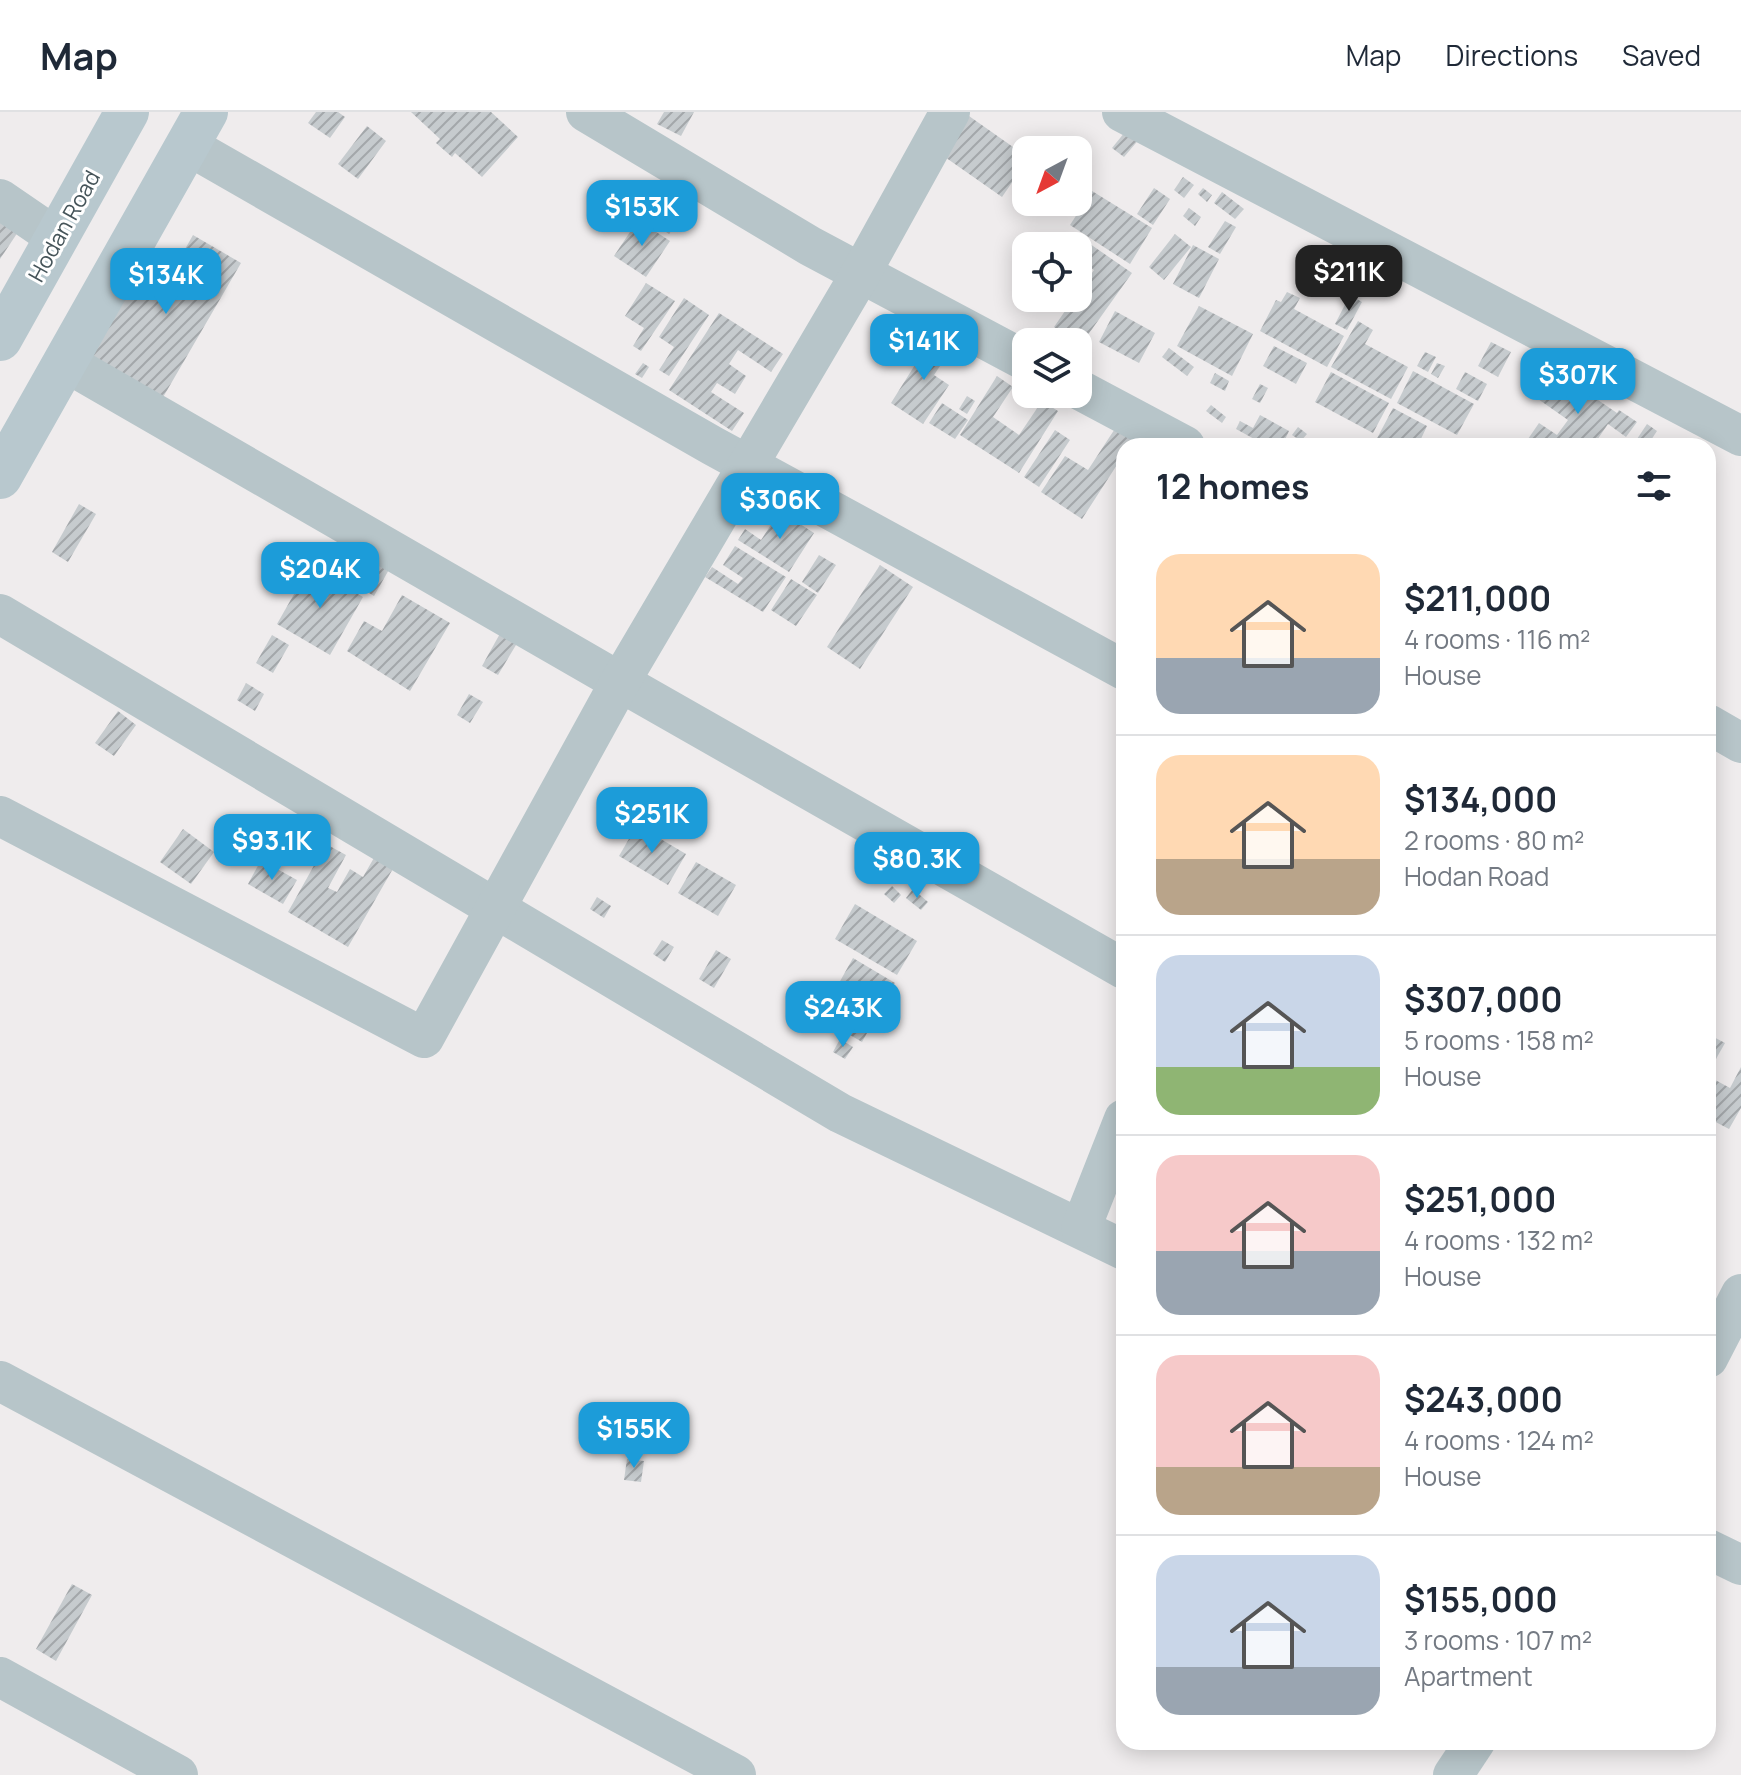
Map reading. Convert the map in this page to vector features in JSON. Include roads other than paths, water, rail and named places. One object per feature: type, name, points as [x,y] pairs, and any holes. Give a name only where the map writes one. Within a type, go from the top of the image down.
[{"type":"main road","name":"Hodan Road","points":[[0,339],[127,112]]},
{"type":"main road","points":[[0,477],[196,128]]},
{"type":"street","points":[[586,112],[810,246],[1012,354]]},
{"type":"street","points":[[0,816],[424,1038],[620,682],[861,273],[950,112]]},
{"type":"street","points":[[1122,112],[1741,436]]},
{"type":"street","points":[[196,128],[747,465],[1116,666]]},
{"type":"street","points":[[0,199],[57,238]]},
{"type":"street","points":[[65,362],[1116,964]]},
{"type":"street","points":[[1092,396],[1170,438]]},
{"type":"street","points":[[0,614],[840,1113],[1116,1246]]},
{"type":"street","points":[[1716,729],[1741,743]]},
{"type":"street","points":[[1081,1228],[1116,1139]]},
{"type":"street","points":[[1716,1342],[1741,1294]]},
{"type":"street","points":[[0,1381],[736,1775]]},
{"type":"street","points":[[1716,1553],[1741,1565]]},
{"type":"street","points":[[0,1677],[178,1775]]},
{"type":"street","points":[[1453,1775],[1470,1750]]}]
